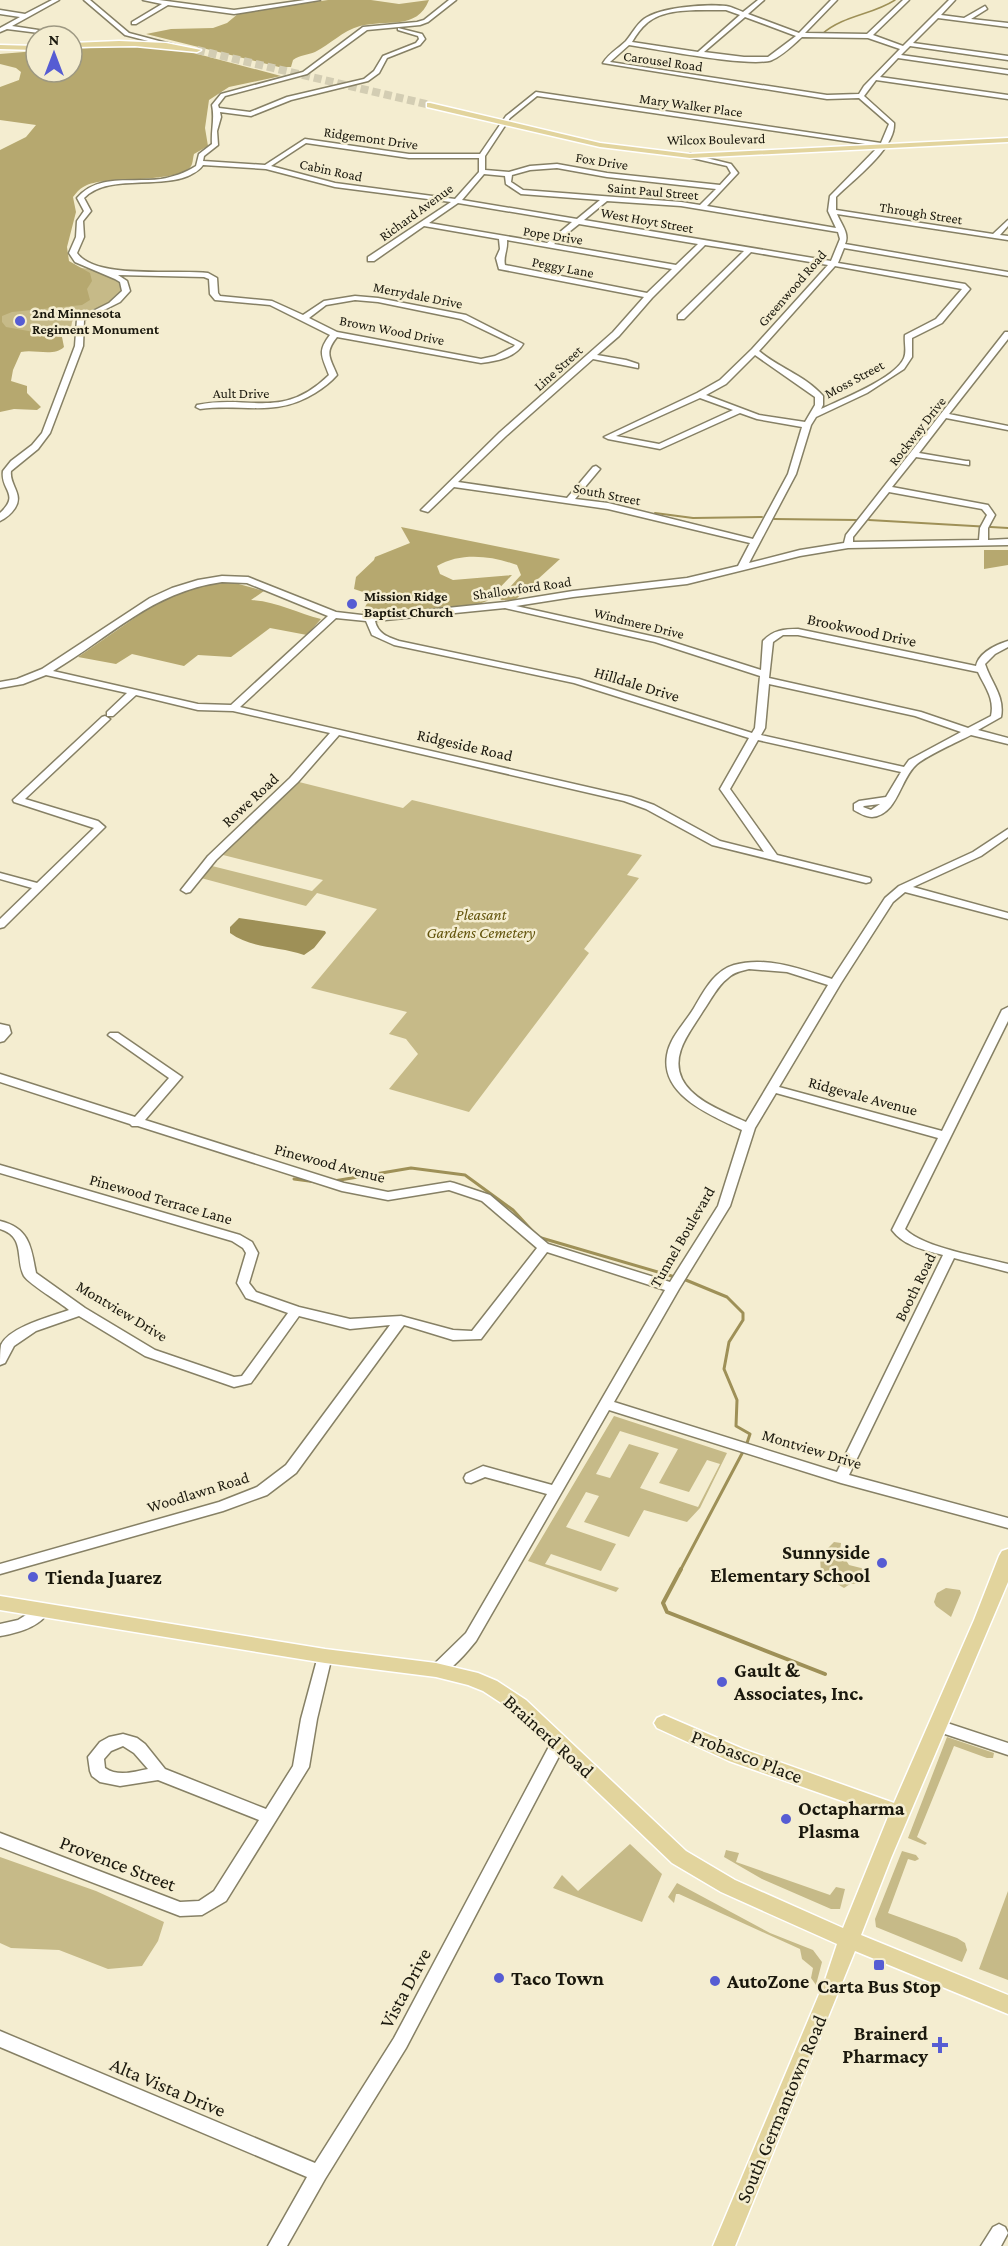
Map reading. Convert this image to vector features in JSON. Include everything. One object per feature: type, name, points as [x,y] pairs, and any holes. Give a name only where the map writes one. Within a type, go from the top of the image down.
[{"type":"main road","points":[[84,44],[121,42],[197,50]]},
{"type":"main road","points":[[0,47],[24,48]]},
{"type":"main road","name":"Wilcox Boulevard","points":[[430,105],[600,146],[690,156],[1008,140]]},
{"type":"main road","name":"South Germantown Road","points":[[724,2246],[835,1980],[849,1938],[900,1813],[1005,1575],[1008,1557]]},
{"type":"main road","name":"Brainerd Road","points":[[0,1603],[325,1656],[436,1670],[471,1678],[490,1686],[519,1705],[680,1857],[728,1886],[1008,2005]]},
{"type":"main road","name":"Probasco Place","points":[[664,1723],[736,1755],[900,1813]]},
{"type":"street","points":[[3,28],[56,0]]},
{"type":"street","points":[[87,0],[129,35],[175,46]]},
{"type":"street","points":[[146,0],[234,12],[317,0]]},
{"type":"street","points":[[0,518],[8,512],[14,499],[14,493],[6,481],[6,473],[11,466],[29,454],[44,436],[79,345],[81,319],[113,304],[122,298],[126,291],[123,281],[78,260],[74,253],[80,237],[80,221],[88,211],[80,198],[85,191],[100,184],[155,181],[191,172],[201,163],[201,155],[215,145],[217,100],[223,95],[305,73],[365,28],[410,26],[426,21],[453,0]]},
{"type":"street","points":[[700,52],[761,0]]},
{"type":"street","points":[[628,43],[768,60],[799,35],[834,0]]},
{"type":"street","points":[[869,36],[906,0]]},
{"type":"street","points":[[831,211],[830,204],[833,196],[884,145],[892,133],[892,124],[861,96],[905,46],[952,0]]},
{"type":"street","points":[[134,23],[167,3]]},
{"type":"street","name":"Carousel Road","points":[[861,96],[827,97],[606,63],[608,58],[628,43],[646,20],[715,7],[727,8],[799,35],[869,36],[905,46],[1008,58]]},
{"type":"street","points":[[964,20],[985,8]]},
{"type":"street","points":[[0,12],[26,16]]},
{"type":"street","points":[[937,16],[1008,25]]},
{"type":"street","points":[[216,110],[251,114],[289,98],[333,90],[366,80],[377,72],[385,57],[418,44],[422,39],[420,35],[413,32],[387,26]]},
{"type":"street","points":[[3,28],[24,30]]},
{"type":"street","points":[[121,42],[129,35]]},
{"type":"street","points":[[897,56],[1008,72]]},
{"type":"street","points":[[875,78],[1008,97]]},
{"type":"street","name":"Mary Walker Place","points":[[506,122],[508,117],[536,94],[884,145]]},
{"type":"street","points":[[482,172],[482,156],[506,122]]},
{"type":"street","name":"Ridgemont Drive","points":[[266,167],[305,141],[409,156],[482,156]]},
{"type":"street","points":[[690,156],[721,163],[734,169],[735,172],[702,207]]},
{"type":"street","name":"Cabin Road","points":[[201,163],[266,167],[335,185],[457,201]]},
{"type":"street","name":"Fox Drive","points":[[482,172],[509,174],[530,168],[557,166],[607,175],[720,187]]},
{"type":"street","name":"Richard Avenue","points":[[371,259],[457,201],[482,172]]},
{"type":"street","name":"Saint Paul Street","points":[[509,174],[508,183],[521,192],[702,207],[842,231]]},
{"type":"street","points":[[548,246],[605,199]]},
{"type":"street","name":"West Hoyt Street","points":[[457,201],[965,286]]},
{"type":"street","name":"Greenwood Road","points":[[740,411],[660,447],[608,437],[700,395],[723,382],[755,351],[834,263],[843,246],[842,231],[831,211]]},
{"type":"street","name":"Through Street","points":[[831,211],[1008,238]]},
{"type":"street","points":[[995,236],[1008,222]]},
{"type":"street","name":"Pope Drive","points":[[424,225],[679,268]]},
{"type":"street","name":"Peggy Lane","points":[[502,239],[504,249],[500,258],[502,267],[649,296]]},
{"type":"street","name":"Line Street","points":[[426,510],[503,434],[616,334],[649,296],[704,242]]},
{"type":"street","points":[[843,246],[1008,274]]},
{"type":"street","points":[[681,317],[750,249]]},
{"type":"street","name":"Brown Wood Drive","points":[[107,272],[205,275],[213,278],[214,294],[218,298],[272,303],[335,334],[481,361]]},
{"type":"street","name":"Moss Street","points":[[813,416],[885,380],[899,370],[906,362],[909,352],[908,337],[939,321],[966,289],[965,286]]},
{"type":"street","name":"Merrydale Drive","points":[[304,318],[324,303],[355,298],[378,300],[463,316],[519,344],[516,349],[481,361]]},
{"type":"street","name":"Ault Drive","points":[[200,407],[218,403],[272,407],[303,400],[333,375],[323,353],[324,347],[335,334]]},
{"type":"street","name":"Rockway Drive","points":[[848,545],[849,537],[916,455],[1008,334]]},
{"type":"street","name":"Moss Street","points":[[742,567],[792,474],[807,425],[819,405],[819,396],[755,351]]},
{"type":"street","points":[[591,356],[626,362],[635,366]]},
{"type":"street","points":[[700,395],[757,417],[807,425]]},
{"type":"street","points":[[946,416],[1008,428]]},
{"type":"street","points":[[916,455],[966,463]]},
{"type":"street","points":[[569,500],[596,469]]},
{"type":"street","name":"South Street","points":[[452,484],[614,507],[755,542]]},
{"type":"street","points":[[889,489],[985,507],[991,515],[985,526],[983,542]]},
{"type":"street","name":"Shallowford Road","points":[[0,685],[23,682],[46,672],[165,592],[197,581],[234,578],[248,580],[334,615],[370,619],[505,605],[573,594],[687,581],[800,553],[848,545],[1008,542]]},
{"type":"street","name":"Windmere Drive","points":[[505,605],[657,640],[765,677],[918,714],[953,727],[1008,741]]},
{"type":"street","points":[[233,708],[334,615]]},
{"type":"street","name":"Hilldale Drive","points":[[370,619],[371,629],[377,635],[397,643],[588,684],[756,737],[905,771]]},
{"type":"street","name":"Brookwood Drive","points":[[773,857],[724,789],[760,728],[768,641],[772,636],[790,631],[981,670]]},
{"type":"street","points":[[887,802],[905,771],[913,762],[996,717],[999,709],[996,698],[980,664],[998,647],[1008,644]]},
{"type":"street","name":"Ridgeside Road","points":[[46,672],[198,707],[233,708],[634,801],[650,807],[716,843],[866,880]]},
{"type":"street","points":[[0,925],[100,826],[18,800],[133,693]]},
{"type":"street","name":"Rowe Road","points":[[186,890],[212,858],[294,780],[336,733]]},
{"type":"street","points":[[716,843],[739,844],[748,840],[753,831]]},
{"type":"street","name":"Tunnel Boulevard","points":[[436,1670],[455,1655],[471,1637],[673,1288],[724,1206],[749,1128],[835,983],[889,900],[903,888],[1003,842],[1008,832]]},
{"type":"street","points":[[0,876],[40,887]]},
{"type":"street","points":[[903,888],[1008,916]]},
{"type":"street","points":[[749,1128],[705,1107],[681,1086],[674,1072],[672,1057],[680,1038],[716,983],[735,969],[778,968],[835,983]]},
{"type":"street","name":"Booth Road","points":[[842,1478],[950,1253],[911,1239],[902,1235],[898,1230],[1008,1010]]},
{"type":"street","points":[[0,1027],[5,1028],[5,1033],[0,1039]]},
{"type":"street","points":[[114,1035],[176,1077],[135,1123]]},
{"type":"street","name":"Pinewood Avenue","points":[[0,1078],[135,1123],[342,1187],[388,1196],[450,1186],[486,1198],[544,1247],[673,1288]]},
{"type":"street","name":"Ridgevale Avenue","points":[[774,1089],[944,1136]]},
{"type":"street","name":"Pinewood Terrace Lane","points":[[0,1169],[236,1238],[248,1245],[252,1253],[243,1283],[251,1295],[296,1311]]},
{"type":"street","name":"Montview Drive","points":[[0,1225],[10,1226],[17,1231],[25,1248],[30,1275],[80,1311],[150,1353],[234,1382],[246,1380],[296,1311]]},
{"type":"street","points":[[296,1311],[350,1324],[401,1320],[453,1335],[476,1336],[544,1247]]},
{"type":"street","points":[[950,1253],[1008,1268]]},
{"type":"street","points":[[0,1360],[9,1343],[31,1328],[80,1311]]},
{"type":"street","name":"Woodlawn Road","points":[[0,1569],[223,1506],[262,1491],[291,1469],[401,1320]]},
{"type":"street","name":"Montview Drive","points":[[606,1404],[842,1478],[1008,1523]]},
{"type":"street","points":[[471,1478],[483,1471],[556,1491]]},
{"type":"street","points":[[0,1630],[29,1623],[42,1611]]},
{"type":"street","points":[[159,1774],[268,1817],[301,1767],[325,1656]]},
{"type":"street","points":[[938,1726],[1008,1749]]},
{"type":"street","name":"Vista Drive","points":[[277,2246],[319,2173],[400,2043],[558,1743]]},
{"type":"street","name":"Provence Street","points":[[0,1840],[180,1910],[202,1908],[220,1896],[268,1817]]},
{"type":"street","name":"Alta Vista Drive","points":[[0,2039],[319,2173]]},
{"type":"green space","points":[[0,264],[79,267],[108,276],[120,283],[121,292],[109,303],[75,317],[71,329],[77,331],[77,335],[0,331]]},
{"type":"green space","name":"Pleasant Gardens Cemetery","points":[[295,781],[403,808],[412,800],[642,855],[627,875],[639,878],[584,949],[589,953],[469,1112],[389,1089],[418,1054],[406,1039],[389,1034],[407,1012],[311,988],[377,909],[317,893],[306,906],[201,878],[212,866],[312,891],[323,880],[223,855]]},
{"type":"green space","points":[[614,1416],[727,1453],[700,1508],[687,1522],[644,1510],[629,1537],[584,1522],[599,1496],[586,1492],[566,1527],[616,1544],[601,1571],[551,1554],[545,1564],[619,1588],[616,1592],[528,1561]],"holes":[[[620,1431],[678,1449],[659,1483],[689,1492],[707,1460],[720,1464],[698,1507],[640,1488],[659,1453],[629,1444],[610,1478],[596,1474]]]},
{"type":"green space","points":[[834,1542],[841,1543],[840,1551],[849,1565],[869,1570],[867,1583],[850,1584],[844,1588],[821,1574],[820,1556]]},
{"type":"green space","points":[[946,1588],[960,1590],[961,1593],[951,1617],[934,1602],[937,1593]]},
{"type":"green space","points":[[947,1737],[994,1753],[993,1758],[954,1746],[917,1837],[927,1843],[925,1845],[908,1838]]},
{"type":"green space","points":[[630,1844],[662,1874],[642,1922],[553,1888],[562,1875],[578,1891]]},
{"type":"green space","points":[[726,1850],[739,1853],[736,1862],[830,1895],[836,1887],[845,1889],[840,1909],[831,1909],[762,1879],[724,1857]]},
{"type":"green space","points":[[902,1851],[916,1855],[919,1859],[915,1861],[908,1859],[888,1913],[965,1943],[967,1950],[962,1962],[876,1927],[875,1919]]},
{"type":"green space","points":[[0,1857],[96,1891],[164,1922],[158,1941],[142,1966],[108,1969],[59,1950],[11,1948],[0,1943]]},
{"type":"green space","points":[[677,1883],[770,1933],[813,1950],[822,1962],[816,1985],[811,1978],[813,1968],[802,1959],[800,1949],[679,1894],[676,1894],[674,1903],[668,1897]]},
{"type":"green space","points":[[1008,1891],[1008,1980],[979,1969]]},
{"type":"shaded area","points":[[328,0],[371,0],[399,4],[429,0],[424,10],[409,20],[354,28],[315,52],[296,58],[291,67],[279,67],[146,34],[171,29],[213,28],[227,23],[239,13]]},
{"type":"shaded area","points":[[146,45],[179,49],[281,76],[229,87],[209,100],[205,128],[208,146],[194,154],[192,164],[187,170],[161,177],[97,182],[85,186],[76,193],[73,197],[76,212],[67,247],[69,261],[90,273],[92,281],[87,289],[90,300],[82,305],[12,312],[2,316],[2,322],[6,327],[62,337],[64,347],[55,352],[21,352],[11,381],[27,386],[27,393],[41,407],[37,410],[14,409],[0,412],[0,150],[26,137],[36,125],[0,120],[0,87],[19,80],[21,72],[16,68],[0,64],[0,54],[24,52],[24,84],[84,84],[84,48]]},
{"type":"shaded area","points":[[401,527],[560,559],[515,600],[501,600],[500,598],[521,575],[517,565],[497,559],[466,557],[437,566],[440,574],[453,580],[512,575],[487,601],[479,604],[403,613],[362,612],[372,595],[354,589],[356,577],[375,557],[410,543]]},
{"type":"shaded area","points":[[984,550],[1008,550],[1008,565],[984,569]]},
{"type":"shaded area","points":[[217,582],[235,583],[264,591],[251,600],[278,605],[321,619],[307,635],[270,628],[231,657],[198,655],[184,666],[132,654],[116,664],[78,657],[165,597],[184,588]]},
{"type":"shaded area","points":[[239,918],[325,931],[326,933],[314,948],[304,955],[256,945],[238,938],[230,933],[230,927]]},
{"type":"waterway","points":[[822,34],[839,23],[895,0]]},
{"type":"waterway","points":[[655,513],[693,518],[762,517]]},
{"type":"waterway","points":[[774,519],[857,520]]},
{"type":"waterway","points":[[869,520],[1008,528]]},
{"type":"waterway","points":[[334,1181],[411,1168],[465,1175],[513,1210],[538,1237],[675,1277]]},
{"type":"waterway","points":[[294,1179],[324,1183]]},
{"type":"waterway","points":[[680,1571],[746,1446],[750,1434],[736,1426],[737,1400],[724,1369],[729,1342],[743,1320],[743,1313],[727,1297],[681,1278]]},
{"type":"waterway","points":[[681,1569],[663,1603],[667,1612],[825,1674]]},
{"type":"tunnel","points":[[197,50],[430,105]]},
{"type":"place","name":"2nd Minnesota Regiment Monument","points":[[20,321]]},
{"type":"place","name":"Mission Ridge Baptist Church","points":[[352,604]]},
{"type":"place","name":"Sunnyside Elementary School","points":[[882,1563]]},
{"type":"place","name":"Tienda Juarez","points":[[33,1577]]},
{"type":"place","name":"Gault & Associates, Inc.","points":[[722,1682]]},
{"type":"place","name":"Octapharma Plasma","points":[[786,1819]]},
{"type":"place","name":"Carta Bus Stop","points":[[879,1965]]},
{"type":"place","name":"Taco Town","points":[[499,1978]]},
{"type":"place","name":"AutoZone","points":[[715,1981]]},
{"type":"place","name":"Brainerd Pharmacy","points":[[940,2045]]}]
